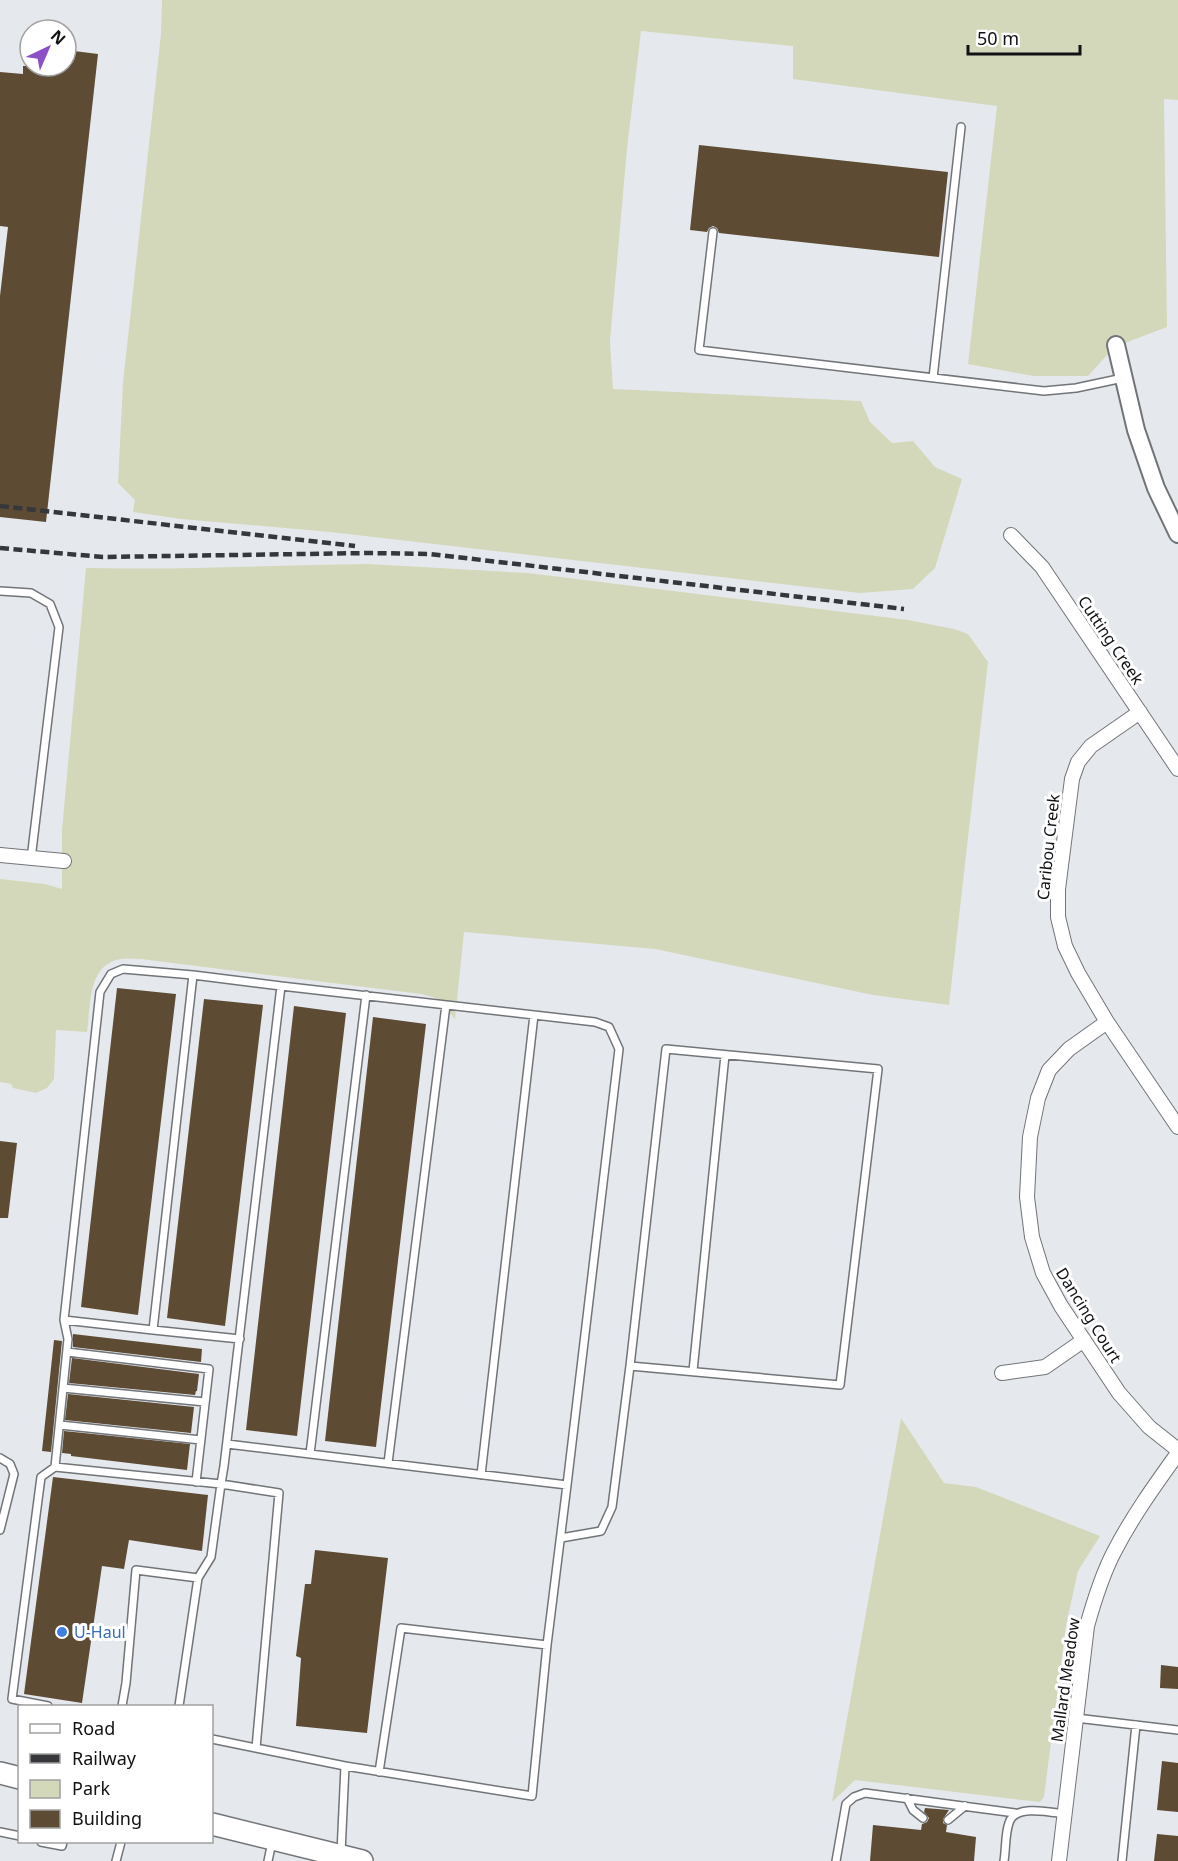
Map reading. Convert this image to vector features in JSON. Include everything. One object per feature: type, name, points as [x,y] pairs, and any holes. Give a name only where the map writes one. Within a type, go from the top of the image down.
[{"type":"main road","points":[[0,1774],[18,1778]]},
{"type":"main road","points":[[213,1824],[362,1861]]},
{"type":"street","points":[[1116,345],[1136,430],[1153,479],[1178,534]]},
{"type":"street","name":"Cutting Creek","points":[[1011,535],[1042,567],[1178,770]]},
{"type":"street","name":"Caribou Creek","points":[[1140,712],[1090,746],[1078,762],[1072,779],[1058,889],[1058,917],[1065,946],[1078,974],[1107,1022],[1178,1126]]},
{"type":"street","points":[[0,855],[64,861]]},
{"type":"street","name":"Dancing Court","points":[[1107,1022],[1069,1049],[1049,1070],[1038,1098],[1030,1137],[1027,1197],[1032,1237],[1043,1273],[1061,1306],[1119,1393],[1149,1427],[1178,1452]]},
{"type":"street","points":[[1002,1373],[1045,1367],[1084,1340]]},
{"type":"street","name":"Mallard Meadow","points":[[1059,1861],[1087,1626],[1096,1592],[1113,1553],[1131,1521],[1178,1452]]},
{"type":"lane","points":[[933,378],[961,126]]},
{"type":"lane","points":[[713,232],[699,350],[1044,391],[1076,388],[1124,378]]},
{"type":"lane","points":[[0,591],[31,592],[50,604],[59,627],[32,859]]},
{"type":"lane","points":[[55,1467],[68,1339],[64,1320],[100,992],[111,974],[123,969],[193,975],[595,1022],[609,1027],[619,1049],[547,1645],[532,1796],[345,1766],[213,1739]]},
{"type":"lane","points":[[153,1330],[193,975]]},
{"type":"lane","points":[[179,1705],[198,1578],[211,1557],[227,1444],[281,986]]},
{"type":"lane","points":[[310,1454],[366,995]]},
{"type":"lane","points":[[388,1463],[446,1005]]},
{"type":"lane","points":[[481,1474],[534,1015]]},
{"type":"lane","points":[[561,1538],[601,1531],[612,1507],[666,1049],[878,1070],[840,1385],[630,1366]]},
{"type":"lane","points":[[693,1371],[725,1055]]},
{"type":"lane","points":[[64,1320],[240,1339]]},
{"type":"lane","points":[[67,1352],[209,1369],[196,1482]]},
{"type":"lane","points":[[63,1388],[205,1402]]},
{"type":"lane","points":[[60,1425],[201,1440]]},
{"type":"lane","points":[[227,1444],[567,1485]]},
{"type":"lane","points":[[0,1458],[10,1464],[14,1474],[0,1530]]},
{"type":"lane","points":[[39,1705],[12,1699],[41,1477],[55,1467],[221,1484],[279,1493],[256,1748]]},
{"type":"lane","points":[[122,1705],[136,1570],[198,1578]]},
{"type":"lane","points":[[379,1772],[401,1628],[547,1645]]},
{"type":"lane","points":[[1076,1718],[1178,1730]]},
{"type":"lane","points":[[1122,1861],[1136,1725]]},
{"type":"lane","points":[[341,1856],[345,1766]]},
{"type":"lane","points":[[836,1861],[846,1804],[854,1797],[865,1793],[1015,1813],[1023,1810],[1065,1814]]},
{"type":"lane","points":[[907,1798],[913,1810],[923,1818]]},
{"type":"lane","points":[[948,1820],[965,1806]]},
{"type":"lane","points":[[1004,1861],[1009,1821],[1015,1813]]},
{"type":"lane","points":[[0,1832],[18,1836]]},
{"type":"lane","points":[[268,1861],[273,1839]]},
{"type":"lane","points":[[46,1843],[62,1846],[63,1843]]},
{"type":"lane","points":[[116,1861],[121,1843]]},
{"type":"green space","points":[[162,0],[1178,0],[1178,100],[1164,99],[1167,327],[1125,343],[1108,354],[1088,376],[1033,376],[968,364],[997,106],[793,79],[793,46],[641,31],[627,149],[610,341],[613,389],[861,401],[870,422],[892,443],[913,441],[935,467],[962,479],[935,568],[913,589],[860,593],[330,532],[181,519],[133,512],[135,500],[118,483],[123,383],[161,34]]},
{"type":"green space","points":[[368,564],[528,573],[908,620],[968,634],[988,662],[949,1005],[873,995],[655,949],[464,932],[455,1019],[436,998],[421,994],[141,959],[123,959],[110,963],[96,978],[87,1032],[56,1030],[54,1079],[47,1088],[36,1093],[13,1088],[11,1084],[0,1082],[0,879],[45,884],[62,889],[62,830],[86,568]]},
{"type":"green space","points":[[901,1418],[944,1483],[976,1487],[1100,1536],[1078,1571],[1066,1625],[1044,1797],[1040,1802],[855,1780],[832,1802]]},
{"type":"building","points":[[78,52],[98,54],[46,522],[0,517],[0,296],[8,227],[0,226],[0,72],[18,74],[18,78],[78,78]]},
{"type":"building","points":[[699,145],[948,172],[939,257],[719,233],[713,226],[707,232],[690,230]]},
{"type":"building","points":[[117,988],[176,994],[138,1315],[81,1307]]},
{"type":"building","points":[[204,999],[263,1005],[225,1326],[167,1318]]},
{"type":"building","points":[[294,1006],[346,1013],[297,1436],[246,1430]]},
{"type":"building","points":[[373,1017],[426,1024],[376,1447],[325,1441]]},
{"type":"building","points":[[0,1141],[17,1143],[8,1218],[0,1218]]},
{"type":"building","points":[[73,1334],[202,1349],[201,1362],[73,1347]]},
{"type":"building","points":[[54,1340],[62,1341],[51,1452],[42,1451]]},
{"type":"building","points":[[72,1358],[199,1374],[197,1391],[195,1395],[69,1383]]},
{"type":"building","points":[[68,1394],[194,1407],[191,1433],[65,1420]]},
{"type":"building","points":[[64,1431],[190,1444],[187,1470],[71,1456],[71,1454],[62,1453]]},
{"type":"building","name":"U-Haul","points":[[53,1477],[208,1495],[202,1551],[129,1540],[124,1569],[102,1566],[82,1703],[24,1694]]},
{"type":"building","points":[[315,1550],[388,1558],[367,1733],[296,1726],[301,1658],[296,1656],[305,1584],[311,1584]]},
{"type":"building","points":[[1161,1665],[1178,1667],[1178,1689],[1160,1688]]},
{"type":"building","points":[[1162,1761],[1178,1763],[1178,1812],[1157,1810]]},
{"type":"building","points":[[925,1808],[949,1810],[943,1819],[943,1823],[947,1825],[946,1832],[976,1837],[974,1861],[870,1861],[873,1825],[921,1830],[922,1824],[929,1818],[924,1812]]},
{"type":"building","points":[[1157,1834],[1178,1836],[1178,1861],[1154,1861]]},
{"type":"railway","points":[[0,506],[355,546]]},
{"type":"railway","points":[[0,548],[103,557],[430,554],[904,609]]},
{"type":"place","name":"U-Haul","points":[[62,1632]]}]
